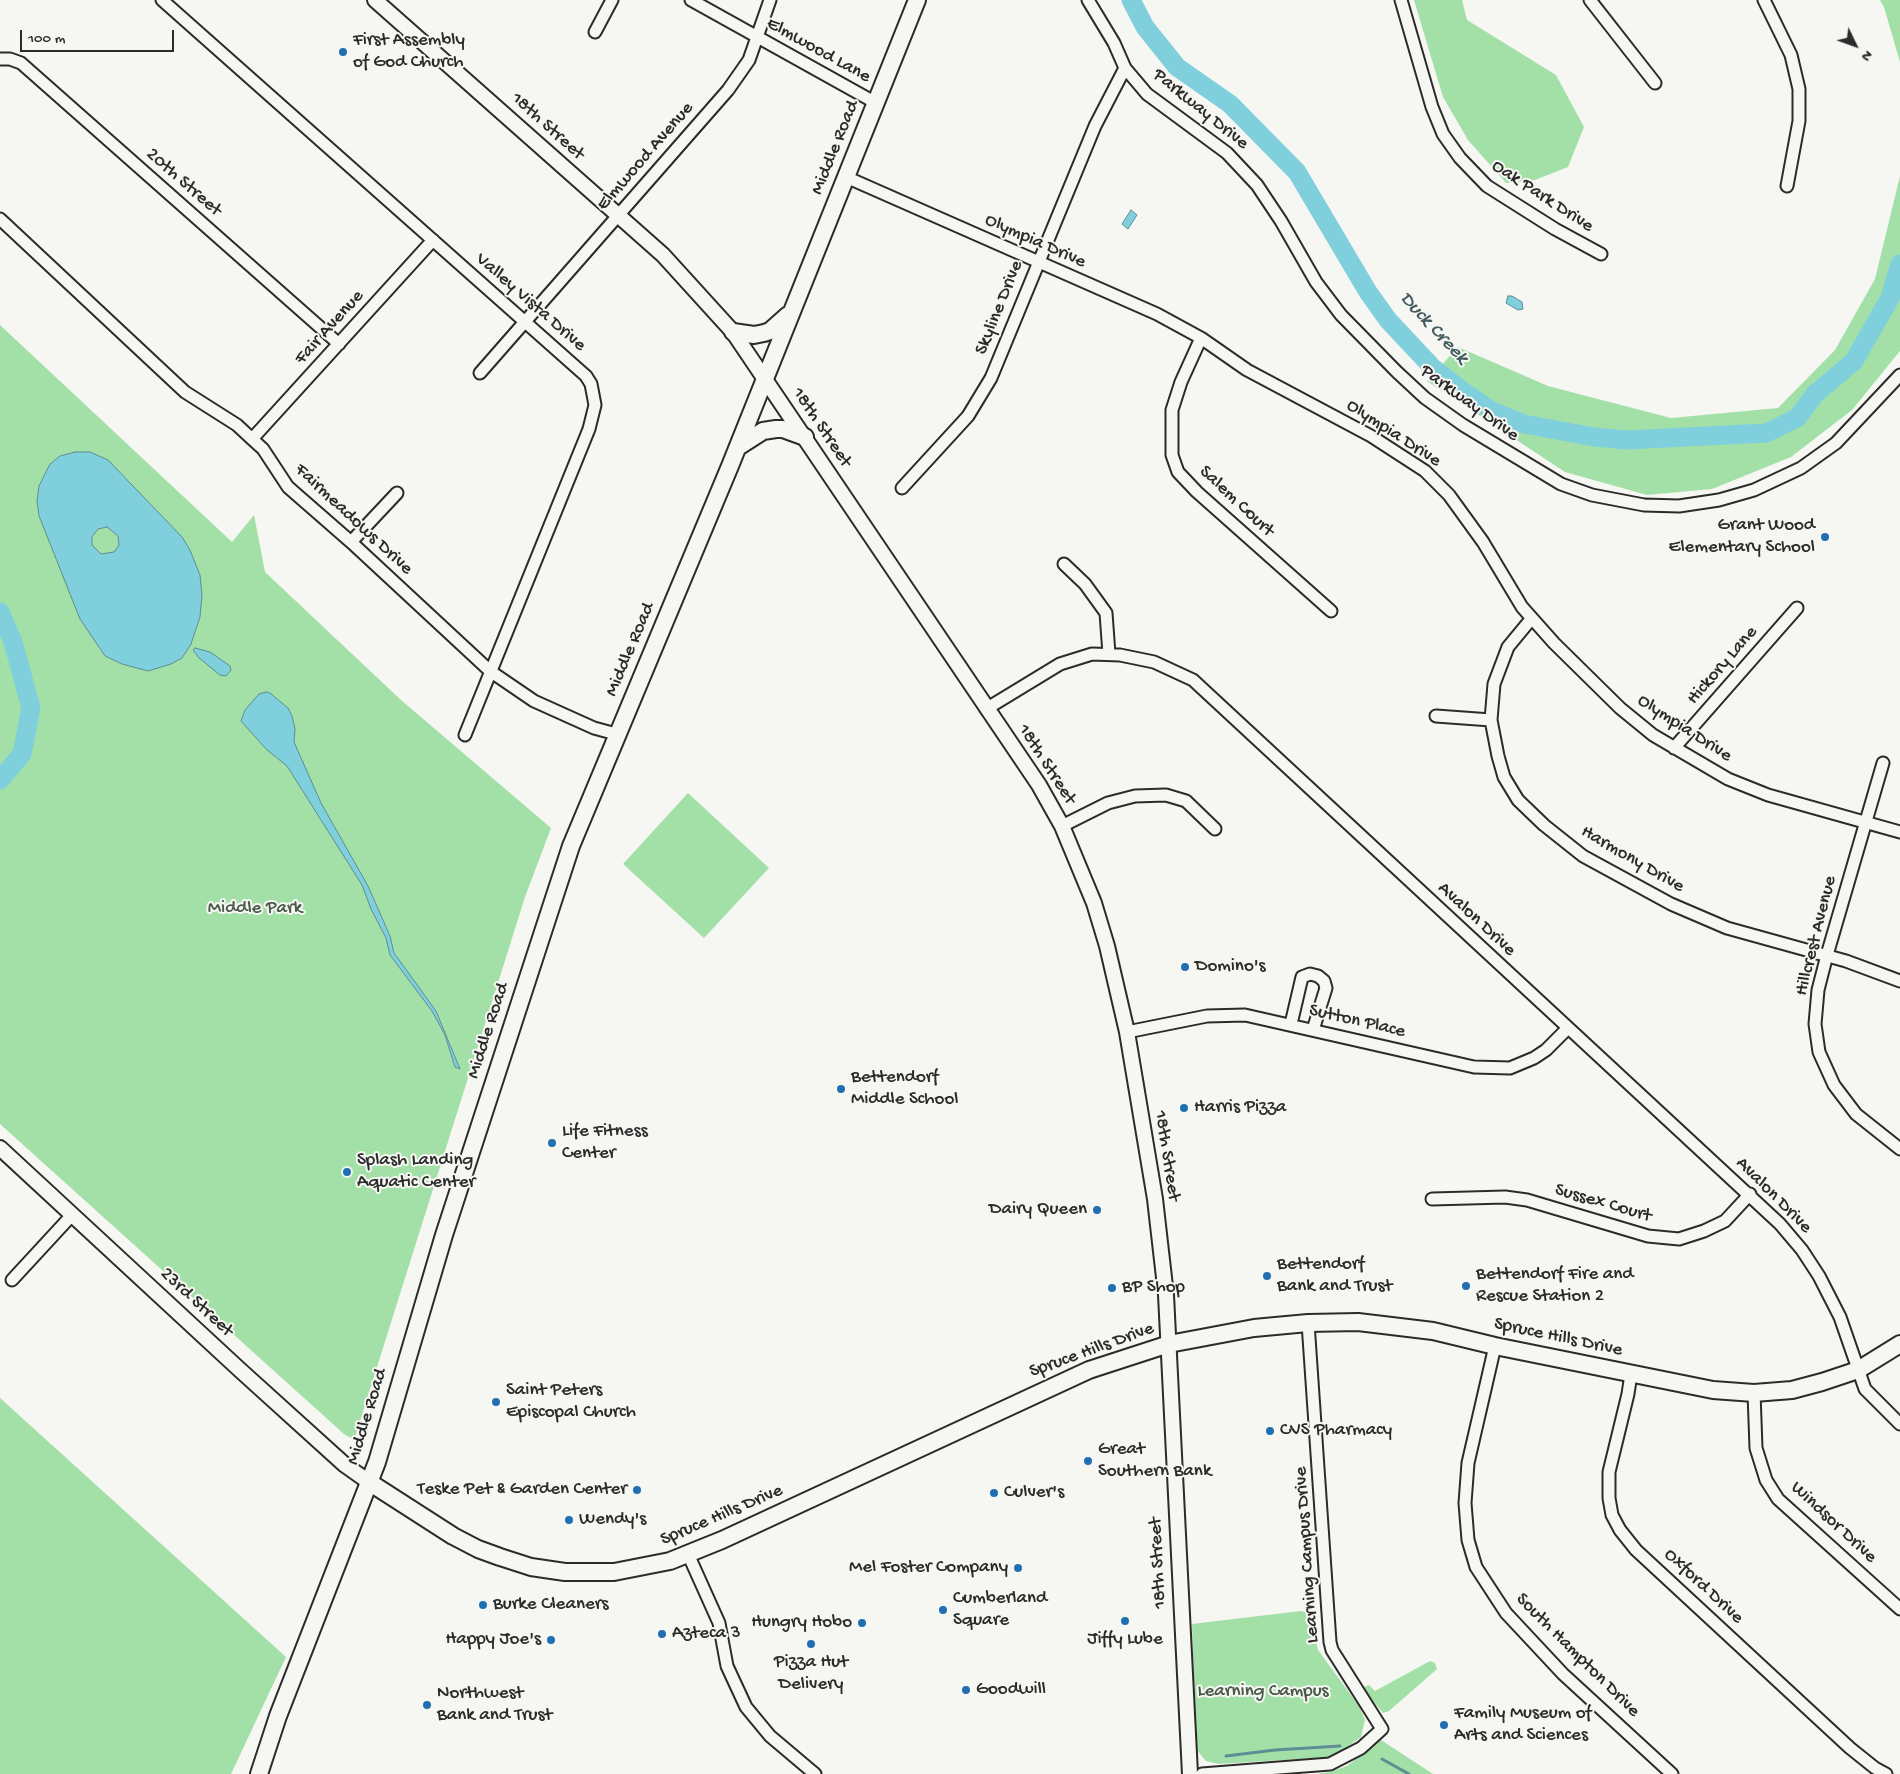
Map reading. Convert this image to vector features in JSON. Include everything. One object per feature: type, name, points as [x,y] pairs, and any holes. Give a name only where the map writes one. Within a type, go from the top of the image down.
[{"type":"main road","name":"Middle Road","points":[[259,1774],[278,1716],[377,1462],[444,1235],[555,891],[616,734],[738,447],[917,0]]},
{"type":"main road","name":"Middle Road","points":[[733,332],[754,335],[770,331],[792,312]]},
{"type":"main road","points":[[738,447],[763,431],[776,429],[783,429],[805,437]]},
{"type":"main road","name":"Spruce Hills Drive","points":[[369,1482],[395,1500],[478,1549],[531,1567],[565,1572],[600,1573],[656,1565],[688,1554],[939,1440],[1052,1385],[1116,1360],[1169,1344],[1254,1328],[1308,1323],[1358,1322],[1433,1331],[1495,1346],[1712,1390],[1754,1393],[1792,1390],[1858,1370],[1900,1344]]},
{"type":"street","name":"Valley Vista Drive","points":[[162,0],[586,376],[594,394],[595,404],[590,428],[464,735]]},
{"type":"street","name":"18th Street","points":[[375,0],[683,275],[733,332],[1039,785],[1062,826],[1094,903],[1127,1032],[1155,1199],[1166,1295],[1169,1344],[1190,1774]]},
{"type":"street","points":[[595,32],[612,0]]},
{"type":"street","name":"Elmwood Lane","points":[[691,0],[876,103]]},
{"type":"street","name":"Elmwood Avenue","points":[[480,373],[728,90],[749,60],[770,0]]},
{"type":"street","name":"Parkway Drive","points":[[1088,0],[1114,43],[1124,68],[1147,94],[1227,153],[1258,185],[1282,221],[1316,282],[1341,315],[1396,372],[1425,398],[1463,425],[1561,484],[1592,495],[1644,505],[1678,506],[1719,500],[1754,490],[1801,468],[1836,443],[1900,375]]},
{"type":"street","name":"Oak Park Drive","points":[[1401,0],[1432,106],[1443,134],[1460,158],[1487,186],[1549,225],[1601,254]]},
{"type":"street","points":[[1590,0],[1655,84]]},
{"type":"street","points":[[1764,0],[1791,55],[1799,89],[1799,122],[1787,186]]},
{"type":"street","name":"20th Street","points":[[0,59],[10,59],[21,64],[339,344]]},
{"type":"street","name":"Skyline Drive","points":[[902,488],[968,416],[991,378],[1095,126],[1124,68]]},
{"type":"street","name":"Olympia Drive","points":[[846,177],[1157,314],[1201,338],[1247,370],[1371,436],[1425,471],[1449,495],[1466,518],[1522,607],[1554,643],[1620,708],[1653,735],[1728,779],[1768,796],[1900,832]]},
{"type":"street","name":"Fairmeadows Drive","points":[[0,219],[185,392],[237,425],[263,449],[288,487],[351,542],[490,671],[534,701],[594,728],[616,734]]},
{"type":"street","name":"Fair Avenue","points":[[252,439],[433,240]]},
{"type":"street","name":"Salem Court","points":[[1201,338],[1181,382],[1172,410],[1172,455],[1178,472],[1197,492],[1331,610]]},
{"type":"street","points":[[351,542],[398,493]]},
{"type":"street","points":[[1064,564],[1085,584],[1106,613],[1109,654]]},
{"type":"street","name":"Hickory Lane","points":[[1674,748],[1797,608]]},
{"type":"street","name":"Harmony Drive","points":[[1532,618],[1508,647],[1501,662],[1494,684],[1491,720],[1504,777],[1518,800],[1544,825],[1583,856],[1671,904],[1727,928],[1826,955],[1900,981]]},
{"type":"street","name":"Avalon Drive","points":[[986,709],[1060,664],[1092,654],[1109,654],[1154,662],[1193,680],[1567,1029],[1750,1194],[1802,1250],[1819,1276],[1840,1317],[1866,1389],[1900,1424]]},
{"type":"street","points":[[1436,716],[1491,720]]},
{"type":"street","name":"Hillcrest Avenue","points":[[1884,763],[1826,955],[1818,990],[1815,1024],[1820,1052],[1834,1085],[1856,1114],[1900,1149]]},
{"type":"street","points":[[1062,826],[1108,802],[1135,796],[1166,795],[1186,801],[1215,829]]},
{"type":"street","points":[[1290,1024],[1302,978],[1310,974],[1318,976],[1324,981],[1326,988],[1313,1030]]},
{"type":"street","name":"Sutton Place","points":[[1127,1032],[1211,1016],[1245,1015],[1474,1067],[1510,1068],[1534,1058],[1546,1050],[1567,1029]]},
{"type":"street","name":"23rd Street","points":[[0,1148],[345,1465],[369,1482]]},
{"type":"street","name":"Sussex Court","points":[[1432,1199],[1505,1197],[1527,1200],[1648,1236],[1679,1239],[1704,1231],[1724,1220],[1750,1194]]},
{"type":"street","points":[[12,1280],[72,1214]]},
{"type":"street","name":"Learning Campus Drive","points":[[1202,1774],[1330,1764],[1361,1748],[1382,1729],[1332,1650],[1330,1642],[1308,1323]]},
{"type":"street","name":"South Hampton Drive","points":[[1495,1346],[1468,1463],[1465,1503],[1468,1540],[1476,1567],[1506,1613],[1564,1674],[1672,1774]]},
{"type":"street","name":"Oxford Drive","points":[[1631,1374],[1609,1472],[1609,1498],[1612,1514],[1620,1530],[1636,1550],[1850,1748],[1875,1768],[1886,1774]]},
{"type":"street","name":"Windsor Drive","points":[[1754,1393],[1756,1448],[1766,1480],[1778,1499],[1900,1609]]},
{"type":"street","points":[[688,1554],[719,1622],[727,1666],[746,1707],[770,1736],[815,1774]]},
{"type":"green space","points":[[1414,0],[1462,0],[1467,20],[1556,75],[1584,127],[1568,167],[1535,180],[1506,183],[1468,140],[1443,97]]},
{"type":"green space","points":[[1880,0],[1900,0],[1900,62],[1884,7]]},
{"type":"green space","points":[[1900,176],[1900,351],[1852,410],[1791,457],[1712,489],[1647,495],[1565,472],[1427,381],[1458,347],[1548,386],[1671,418],[1778,408],[1835,350],[1875,279]]},
{"type":"green space","name":"Middle Park","points":[[0,325],[232,542],[254,515],[265,572],[401,700],[551,828],[525,897],[354,1440],[344,1434],[0,1124]]},
{"type":"green space","points":[[688,793],[769,868],[704,938],[623,864]]},
{"type":"green space","points":[[0,1398],[286,1657],[231,1774],[0,1774]]},
{"type":"green space","name":"Learning Campus","points":[[1301,1611],[1310,1613],[1318,1650],[1359,1706],[1365,1720],[1361,1737],[1332,1757],[1219,1764],[1206,1761],[1196,1749],[1192,1624]]},
{"type":"green space","points":[[1430,1661],[1435,1663],[1437,1669],[1389,1711],[1383,1713],[1364,1690],[1364,1687],[1369,1685],[1375,1691]]},
{"type":"green space","points":[[1381,1740],[1433,1774],[1316,1774],[1330,1772],[1347,1766]]},
{"type":"water","points":[[1131,210],[1137,215],[1128,229],[1122,224]]},
{"type":"water","points":[[1508,296],[1512,296],[1522,302],[1523,309],[1518,310],[1506,303]]},
{"type":"water","points":[[75,452],[90,452],[108,460],[182,537],[190,550],[200,575],[202,595],[200,617],[191,644],[182,658],[171,664],[148,671],[122,664],[105,656],[80,619],[39,516],[37,501],[39,486],[50,464],[60,456]],"holes":[[[107,527],[118,536],[119,545],[114,552],[101,554],[92,545],[92,537],[98,529]]]},
{"type":"water","points":[[195,648],[210,652],[230,666],[231,670],[226,676],[220,675],[199,658],[193,650]]},
{"type":"water","points":[[270,693],[288,708],[295,729],[294,742],[321,803],[368,886],[390,936],[394,953],[436,1011],[460,1069],[455,1067],[445,1035],[432,1011],[390,955],[386,938],[371,909],[362,885],[287,766],[266,749],[241,721],[245,710],[259,694]]},
{"type":"waterway","name":"Duck Creek","points":[[1131,0],[1145,27],[1177,67],[1230,104],[1297,172],[1368,292],[1388,320],[1433,368],[1464,392],[1492,411],[1524,424],[1594,437],[1626,440],[1766,433],[1797,418],[1815,394],[1854,361],[1890,298],[1900,264]]},
{"type":"waterway","name":"Duck Creek","points":[[0,612],[13,642],[31,708],[22,754],[0,780]]},
{"type":"waterway","points":[[1226,1756],[1275,1750],[1340,1746]]},
{"type":"waterway","points":[[1382,1759],[1409,1774]]},
{"type":"place","name":"First Assembly of God Church","points":[[343,52]]},
{"type":"place","name":"Grant Wood Elementary School","points":[[1825,537]]},
{"type":"place","name":"Domino's","points":[[1185,967]]},
{"type":"place","name":"Bettendorf Middle School","points":[[841,1089]]},
{"type":"place","name":"Harris Pizza","points":[[1184,1108]]},
{"type":"place","name":"Life Fitness Center","points":[[552,1143]]},
{"type":"place","name":"Splash Landing Aquatic Center","points":[[347,1172]]},
{"type":"place","name":"Dairy Queen","points":[[1097,1210]]},
{"type":"place","name":"Bettendorf Bank and Trust","points":[[1267,1276]]},
{"type":"place","name":"Bettendorf Fire and Rescue Station 2","points":[[1466,1286]]},
{"type":"place","name":"BP Shop","points":[[1112,1288]]},
{"type":"place","name":"Saint Peters Episcopal Church","points":[[496,1402]]},
{"type":"place","name":"CVS Pharmacy","points":[[1270,1431]]},
{"type":"place","name":"Great Southern Bank","points":[[1088,1461]]},
{"type":"place","name":"Teske Pet & Garden Center","points":[[637,1490]]},
{"type":"place","name":"Culver's","points":[[994,1493]]},
{"type":"place","name":"Wendy's","points":[[569,1520]]},
{"type":"place","name":"Mel Foster Company","points":[[1018,1568]]},
{"type":"place","name":"Burke Cleaners","points":[[483,1605]]},
{"type":"place","name":"Cumberland Square","points":[[943,1610]]},
{"type":"place","name":"Jiffy Lube","points":[[1125,1621]]},
{"type":"place","name":"Hungry Hobo","points":[[862,1623]]},
{"type":"place","name":"Azteca 3","points":[[662,1634]]},
{"type":"place","name":"Happy Joe's","points":[[551,1640]]},
{"type":"place","name":"Pizza Hut Delivery","points":[[811,1644]]},
{"type":"place","name":"Goodwill","points":[[966,1690]]},
{"type":"place","name":"Northwest Bank and Trust","points":[[427,1705]]},
{"type":"place","name":"Family Museum of Arts and Sciences","points":[[1444,1725]]}]
